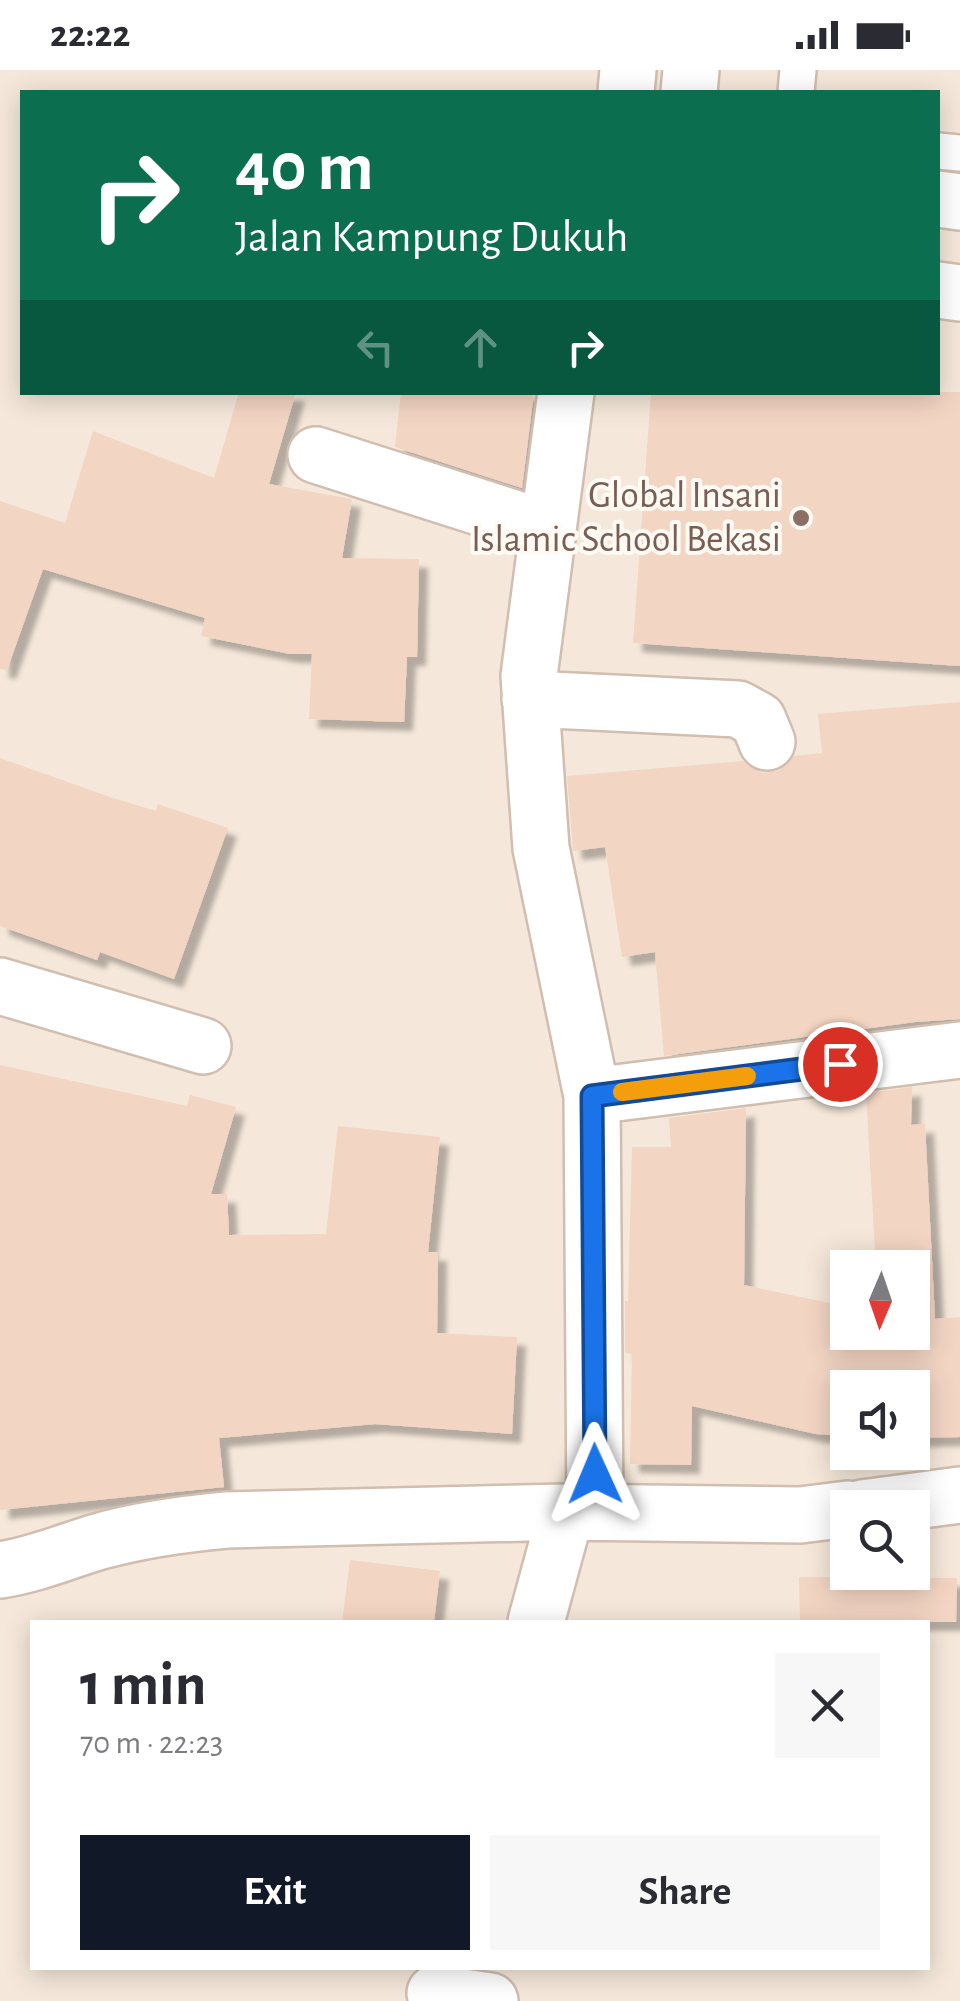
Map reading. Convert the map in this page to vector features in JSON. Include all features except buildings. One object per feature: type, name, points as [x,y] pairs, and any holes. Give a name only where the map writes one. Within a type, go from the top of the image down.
[{"type":"street","points":[[537,1620],[581,1512],[592,1096],[541,848],[529,676],[566,395]]},
{"type":"street","points":[[316,455],[548,529]]},
{"type":"street","points":[[530,699],[738,709],[758,720],[767,742]]},
{"type":"street","points":[[0,986],[202,1046]]},
{"type":"street","points":[[592,1096],[960,1050]]},
{"type":"street","points":[[930,1499],[960,1495]]},
{"type":"street","points":[[0,1570],[32,1566],[97,1542],[180,1524],[227,1520],[581,1512],[800,1515],[830,1511]]},
{"type":"street","points":[[437,1987],[490,2001]]},
{"type":"shaded area","points":[[0,70],[960,70],[960,2001],[0,2001]]},
{"type":"slow traffic","points":[[622,1092],[747,1076]]},
{"type":"place","name":"Global Insani Islamic School Bekasi","points":[[801,518]]},
{"type":"route","points":[[595,1474],[592,1096],[840,1064]]}]
